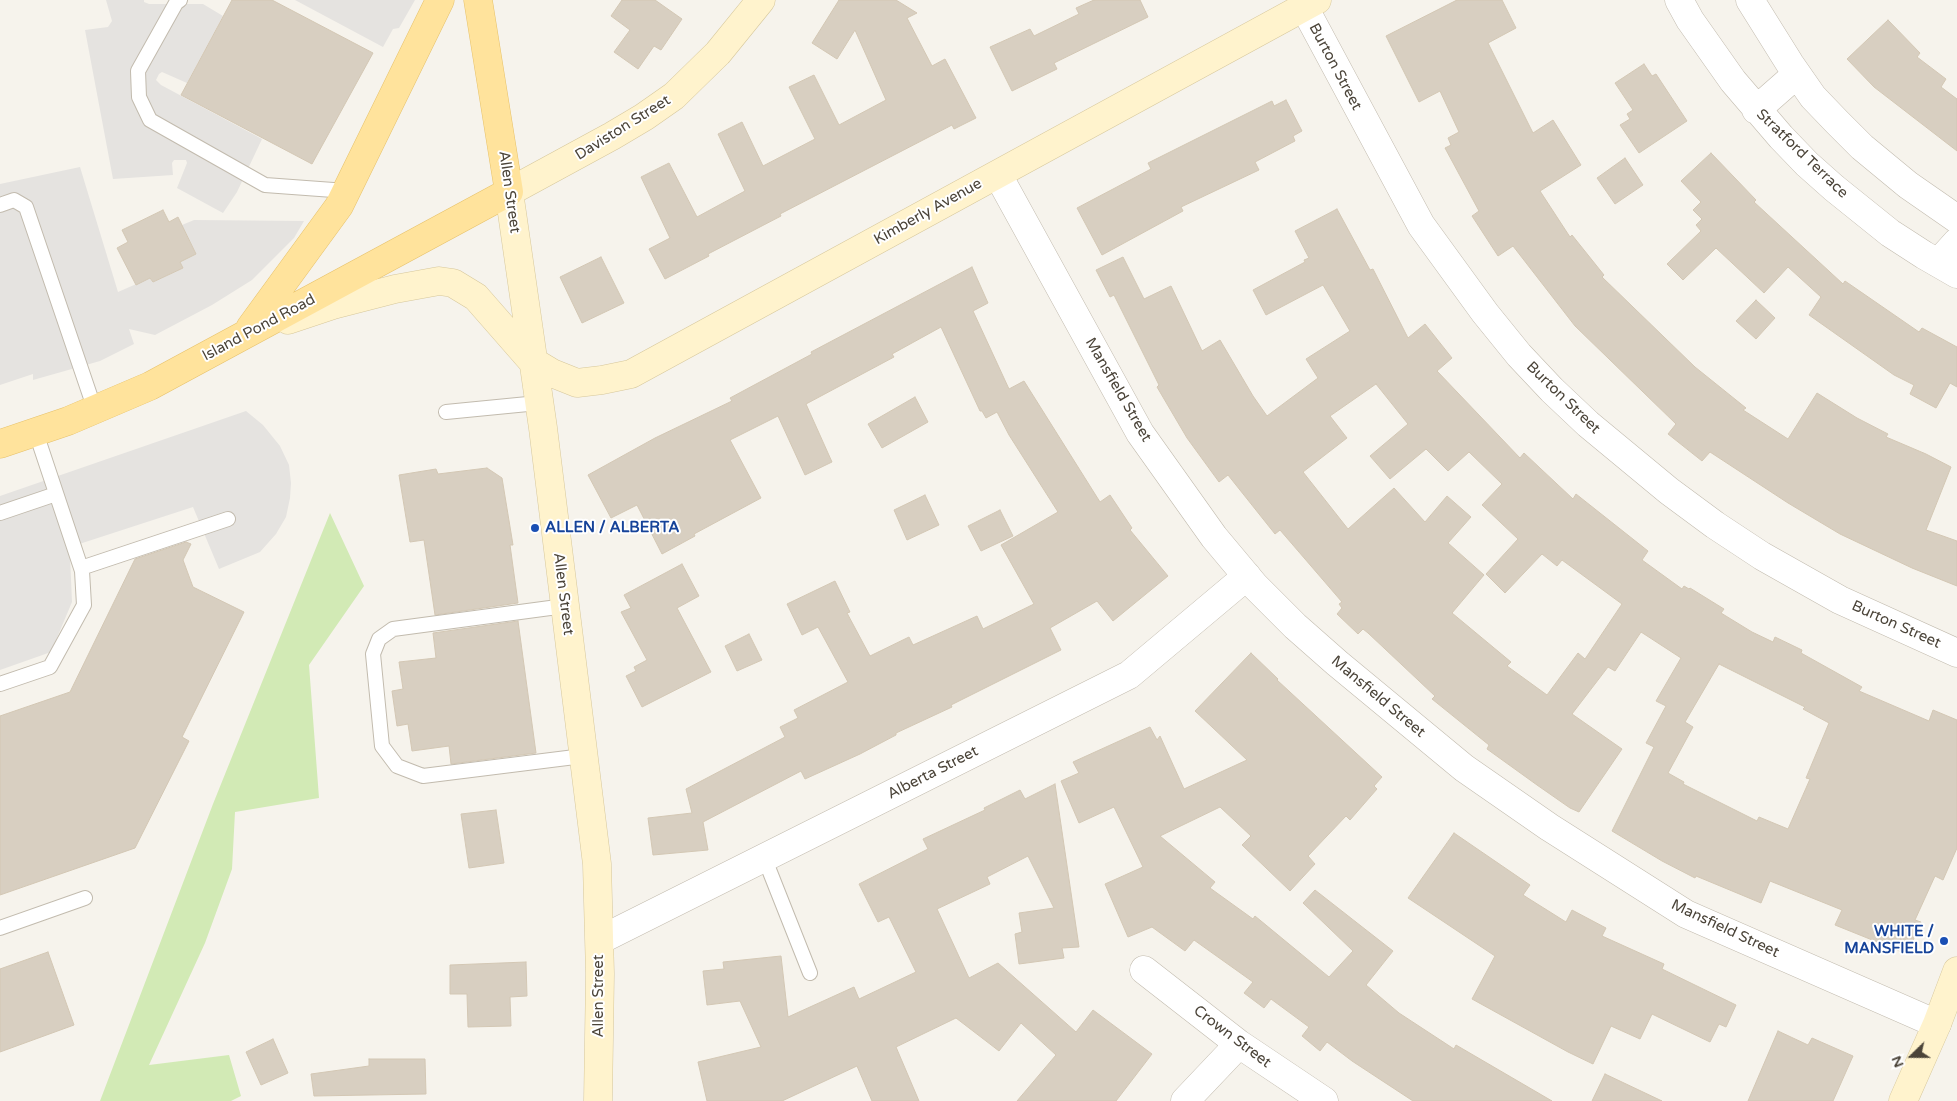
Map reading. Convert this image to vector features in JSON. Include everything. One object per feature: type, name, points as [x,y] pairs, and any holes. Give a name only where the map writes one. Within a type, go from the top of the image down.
[{"type":"main road","points":[[244,335],[339,206],[440,0]]},
{"type":"main road","name":"Allen Street","points":[[478,0],[509,192],[543,428],[597,864],[600,940],[598,1101]]},
{"type":"main road","name":"Daviston Street","points":[[509,192],[612,136],[674,96],[718,53],[761,0]]},
{"type":"main road","name":"Kimberly Avenue","points":[[532,361],[552,373],[577,383],[631,374],[1310,4]]},
{"type":"main road","name":"Island Pond Road","points":[[0,444],[36,433],[150,386],[509,192]]},
{"type":"main road","points":[[244,335],[333,304],[395,289],[439,281],[453,284],[476,297],[532,361]]},
{"type":"main road","points":[[1903,1101],[1937,1024],[1957,971]]},
{"type":"street","name":"Stratford Terrace","points":[[1679,0],[1690,20],[1718,61],[1756,110],[1800,157],[1834,188],[1890,233],[1948,269]]},
{"type":"street","points":[[1750,0],[1797,74],[1814,97],[1862,147],[1908,185],[1957,219]]},
{"type":"street","name":"Burton Street","points":[[1310,4],[1421,225],[1485,313],[1519,355],[1552,390],[1588,424],[1669,491],[1715,525],[1762,556],[1840,600],[1957,653]]},
{"type":"street","points":[[1756,110],[1797,74]]},
{"type":"street","name":"Mansfield Street","points":[[998,174],[1140,433],[1214,537],[1247,576],[1295,626],[1464,768],[1548,827],[1686,914],[1937,1024]]},
{"type":"street","points":[[1948,269],[1957,242]]},
{"type":"street","name":"Alberta Street","points":[[600,940],[1129,675],[1247,576]]},
{"type":"street","name":"Crown Street","points":[[1144,970],[1239,1044],[1324,1101]]},
{"type":"street","points":[[1185,1101],[1239,1044]]},
{"type":"lane","points":[[180,0],[176,3],[138,71],[139,97],[150,120],[265,185],[347,191]]},
{"type":"lane","points":[[0,205],[14,200],[26,207],[95,410]]},
{"type":"lane","points":[[446,412],[538,403]]},
{"type":"lane","points":[[0,684],[50,667],[84,605],[81,568],[36,433]]},
{"type":"lane","points":[[0,513],[56,494]]},
{"type":"lane","points":[[81,568],[228,519]]},
{"type":"lane","points":[[565,606],[393,629],[379,639],[373,654],[382,746],[398,766],[423,776],[583,756]]},
{"type":"lane","points":[[764,857],[810,973]]},
{"type":"lane","points":[[0,928],[85,898]]},
{"type":"green space","points":[[330,513],[364,586],[309,665],[319,798],[235,812],[232,869],[205,943],[149,1065],[229,1055],[241,1096],[231,1101],[100,1101],[213,804]]},
{"type":"shaded area","points":[[106,0],[144,0],[144,2],[149,4],[203,4],[223,16],[187,83],[162,72],[156,80],[161,85],[262,139],[237,192],[223,213],[177,188],[187,163],[186,160],[174,160],[172,163],[173,175],[113,179],[85,30],[108,27],[112,21]]},
{"type":"shaded area","points":[[295,0],[415,0],[399,28],[393,29],[383,47]]},
{"type":"shaded area","points":[[80,167],[118,292],[150,278],[153,282],[183,268],[180,262],[196,254],[182,225],[194,220],[304,221],[294,238],[252,280],[212,305],[155,335],[129,329],[134,344],[100,361],[33,380],[33,374],[0,385],[0,184]]},
{"type":"shaded area","points":[[246,411],[263,425],[280,446],[289,465],[291,483],[286,517],[276,534],[260,552],[219,569],[193,507],[67,548],[70,556],[72,602],[51,652],[0,670],[0,496]]},
{"type":"building","points":[[232,0],[272,0],[373,53],[312,164],[181,95]]},
{"type":"building","points":[[622,0],[655,0],[682,19],[661,50],[654,46],[638,69],[614,52],[630,30],[611,16]]},
{"type":"building","points":[[839,0],[896,0],[917,13],[907,18],[932,66],[945,59],[976,118],[954,129],[952,125],[780,214],[781,216],[665,279],[649,249],[670,238],[641,177],[669,163],[697,217],[745,191],[718,134],[742,122],[763,166],[815,139],[789,87],[814,75],[839,125],[886,100],[855,30],[837,59],[812,43]]},
{"type":"building","points":[[1094,0],[1140,0],[1148,17],[1054,63],[1057,69],[1012,91],[990,47],[1030,29],[1034,36],[1079,14],[1076,8]]},
{"type":"building","points":[[1457,0],[1502,0],[1516,28],[1488,43],[1533,133],[1553,120],[1581,165],[1540,191],[1570,237],[1572,235],[1604,275],[1602,277],[1695,367],[1746,408],[1743,410],[1788,439],[1817,393],[1857,418],[1888,434],[1886,437],[1951,467],[1926,530],[1957,541],[1957,586],[1912,568],[1840,534],[1788,503],[1710,452],[1702,461],[1668,434],[1676,424],[1575,326],[1513,246],[1498,256],[1472,216],[1479,211],[1445,148],[1451,145],[1448,138],[1459,132],[1440,91],[1419,102],[1386,36]]},
{"type":"building","points":[[1888,20],[1920,53],[1917,57],[1946,79],[1941,87],[1957,99],[1957,151],[1874,87],[1847,59]]},
{"type":"building","points":[[1644,64],[1652,76],[1656,74],[1687,121],[1639,153],[1620,125],[1630,119],[1627,114],[1633,110],[1615,83]]},
{"type":"building","points":[[1286,100],[1302,131],[1293,136],[1295,141],[1255,162],[1259,170],[1181,207],[1183,211],[1102,255],[1077,208],[1151,169],[1148,163],[1272,101],[1274,106]]},
{"type":"building","points":[[1711,153],[1756,200],[1754,202],[1843,284],[1845,281],[1919,332],[1922,328],[1957,347],[1957,387],[1950,383],[1936,408],[1910,394],[1914,385],[1894,375],[1809,315],[1821,297],[1788,267],[1764,293],[1716,248],[1683,280],[1667,264],[1701,231],[1696,225],[1702,219],[1693,210],[1701,202],[1681,181]]},
{"type":"building","points":[[1625,158],[1643,185],[1615,204],[1597,178]]},
{"type":"building","points":[[1337,209],[1370,270],[1373,269],[1408,338],[1425,324],[1452,358],[1437,371],[1520,458],[1524,453],[1573,499],[1576,494],[1648,551],[1642,560],[1682,589],[1684,586],[1690,588],[1724,609],[1721,613],[1752,632],[1773,642],[1775,637],[1802,650],[1801,653],[1862,687],[1859,691],[1929,721],[1933,710],[1957,720],[1957,848],[1943,880],[1935,876],[1915,920],[1921,922],[1907,954],[1835,925],[1842,910],[1770,881],[1761,903],[1696,876],[1695,878],[1612,831],[1654,747],[1646,743],[1666,706],[1656,701],[1681,658],[1641,632],[1615,671],[1608,667],[1572,714],[1622,749],[1579,812],[1570,808],[1487,749],[1489,745],[1432,699],[1435,696],[1368,633],[1363,629],[1358,634],[1337,614],[1342,608],[1339,604],[1342,602],[1280,530],[1275,534],[1228,475],[1219,482],[1187,438],[1157,387],[1159,385],[1114,295],[1110,297],[1096,270],[1123,257],[1144,299],[1171,286],[1202,351],[1220,340],[1267,416],[1318,378],[1306,359],[1350,331],[1323,285],[1266,315],[1253,290],[1309,258],[1295,231]],"holes":[[[1376,384],[1408,424],[1370,456],[1390,479],[1426,449],[1448,471],[1469,452],[1502,484],[1482,505],[1518,539],[1486,574],[1505,593],[1542,554],[1557,566],[1562,560],[1622,604],[1585,659],[1578,653],[1547,695],[1507,666],[1511,662],[1452,613],[1484,575],[1448,543],[1471,517],[1447,496],[1425,522],[1394,488],[1348,529],[1303,472],[1347,438],[1330,416]],[[1719,664],[1805,707],[1803,709],[1829,723],[1806,778],[1810,779],[1788,829],[1759,817],[1757,821],[1683,784],[1684,782],[1668,773],[1693,727],[1685,722]]]},
{"type":"building","points":[[163,210],[169,222],[178,217],[196,254],[180,262],[183,268],[153,282],[150,278],[136,285],[117,248],[128,242],[122,230]]},
{"type":"building","points":[[601,257],[624,303],[582,323],[560,277]]},
{"type":"building","points":[[972,267],[988,303],[973,311],[1009,389],[1024,381],[1100,502],[1110,495],[1132,528],[1130,530],[1168,576],[1113,621],[1097,601],[1050,628],[1061,650],[951,705],[952,707],[896,733],[896,735],[860,754],[805,779],[801,771],[703,822],[708,850],[653,855],[648,818],[692,813],[686,789],[785,737],[780,727],[798,718],[794,710],[848,682],[818,627],[802,635],[787,604],[835,581],[850,612],[847,613],[870,656],[909,637],[913,645],[977,616],[983,629],[1034,604],[1001,545],[1058,512],[1009,435],[997,412],[986,418],[982,411],[980,411],[941,327],[892,354],[894,357],[806,404],[832,462],[805,475],[778,416],[730,440],[761,498],[694,534],[695,536],[662,554],[637,505],[611,518],[588,475],[655,438],[732,401],[730,398],[812,354],[811,352]]},
{"type":"building","points":[[1756,300],[1775,318],[1756,339],[1736,321]]},
{"type":"building","points":[[915,397],[928,422],[882,448],[868,424]]},
{"type":"building","points":[[487,468],[502,478],[513,545],[510,545],[518,603],[435,615],[424,540],[410,542],[399,475],[436,469],[438,474]]},
{"type":"building","points":[[925,495],[939,525],[907,540],[894,510]]},
{"type":"building","points":[[1000,510],[1013,536],[981,551],[968,526]]},
{"type":"building","points":[[186,542],[191,544],[183,560],[193,587],[244,612],[182,737],[189,741],[135,848],[0,895],[0,716],[70,692],[135,559]]},
{"type":"building","points":[[682,564],[699,596],[677,608],[711,672],[642,707],[626,676],[636,671],[634,667],[647,660],[621,612],[631,608],[624,595]]},
{"type":"building","points":[[518,621],[536,753],[451,764],[449,746],[412,751],[408,724],[397,726],[392,691],[403,689],[399,662],[436,658],[433,633]]},
{"type":"building","points":[[749,634],[762,660],[737,671],[725,646]]},
{"type":"building","points":[[1251,653],[1277,680],[1382,777],[1374,786],[1377,789],[1350,820],[1346,816],[1308,856],[1315,864],[1290,891],[1242,845],[1251,836],[1220,807],[1160,836],[1215,882],[1210,888],[1253,919],[1255,916],[1329,977],[1353,951],[1303,903],[1315,890],[1393,951],[1366,985],[1399,1013],[1454,1049],[1456,1045],[1552,1101],[1413,1101],[1352,1061],[1327,1042],[1320,1051],[1302,1036],[1309,1027],[1271,999],[1264,1008],[1244,993],[1253,982],[1194,940],[1185,951],[1152,927],[1128,937],[1105,884],[1143,867],[1114,807],[1079,823],[1061,781],[1079,773],[1073,762],[1150,727],[1157,740],[1160,736],[1184,789],[1247,760],[1195,711]]},
{"type":"building","points":[[1055,784],[1079,947],[1062,948],[1064,958],[1019,964],[1015,934],[1022,932],[1019,913],[1054,908],[1028,856],[987,877],[990,884],[937,909],[969,978],[998,963],[1076,1032],[1093,1010],[1152,1054],[1116,1101],[1017,1101],[1056,1055],[1021,1023],[999,1051],[956,1018],[896,1047],[919,1101],[872,1101],[857,1066],[782,1101],[707,1101],[698,1062],[761,1047],[740,1001],[707,1005],[703,971],[724,969],[723,962],[781,956],[788,1017],[854,987],[859,999],[916,972],[889,917],[878,922],[859,884],[928,849],[923,839],[985,810],[984,808],[1020,790],[1025,799]]},
{"type":"building","points":[[496,810],[504,863],[469,868],[461,814]]},
{"type":"building","points":[[1454,833],[1530,885],[1523,895],[1566,922],[1572,910],[1606,928],[1602,936],[1664,964],[1662,969],[1736,1005],[1726,1027],[1719,1024],[1710,1042],[1652,1014],[1640,1039],[1611,1026],[1593,1064],[1472,999],[1495,956],[1408,898]]},
{"type":"building","points":[[48,952],[74,1025],[0,1052],[0,969]]},
{"type":"building","points":[[526,962],[527,996],[510,997],[511,1026],[468,1027],[467,994],[450,994],[450,965]]},
{"type":"building","points":[[1778,1031],[1808,1045],[1812,1038],[1853,1056],[1833,1101],[1748,1101]]},
{"type":"building","points":[[273,1039],[288,1073],[261,1085],[246,1052]]},
{"type":"building","points":[[369,1059],[425,1059],[426,1094],[314,1096],[311,1074],[369,1066]]},
{"type":"building","points":[[1605,1074],[1662,1101],[1592,1101]]},
{"type":"place","name":"ALLEN / ALBERTA","points":[[535,528]]},
{"type":"place","name":"WHITE / MANSFIELD","points":[[1944,941]]}]
